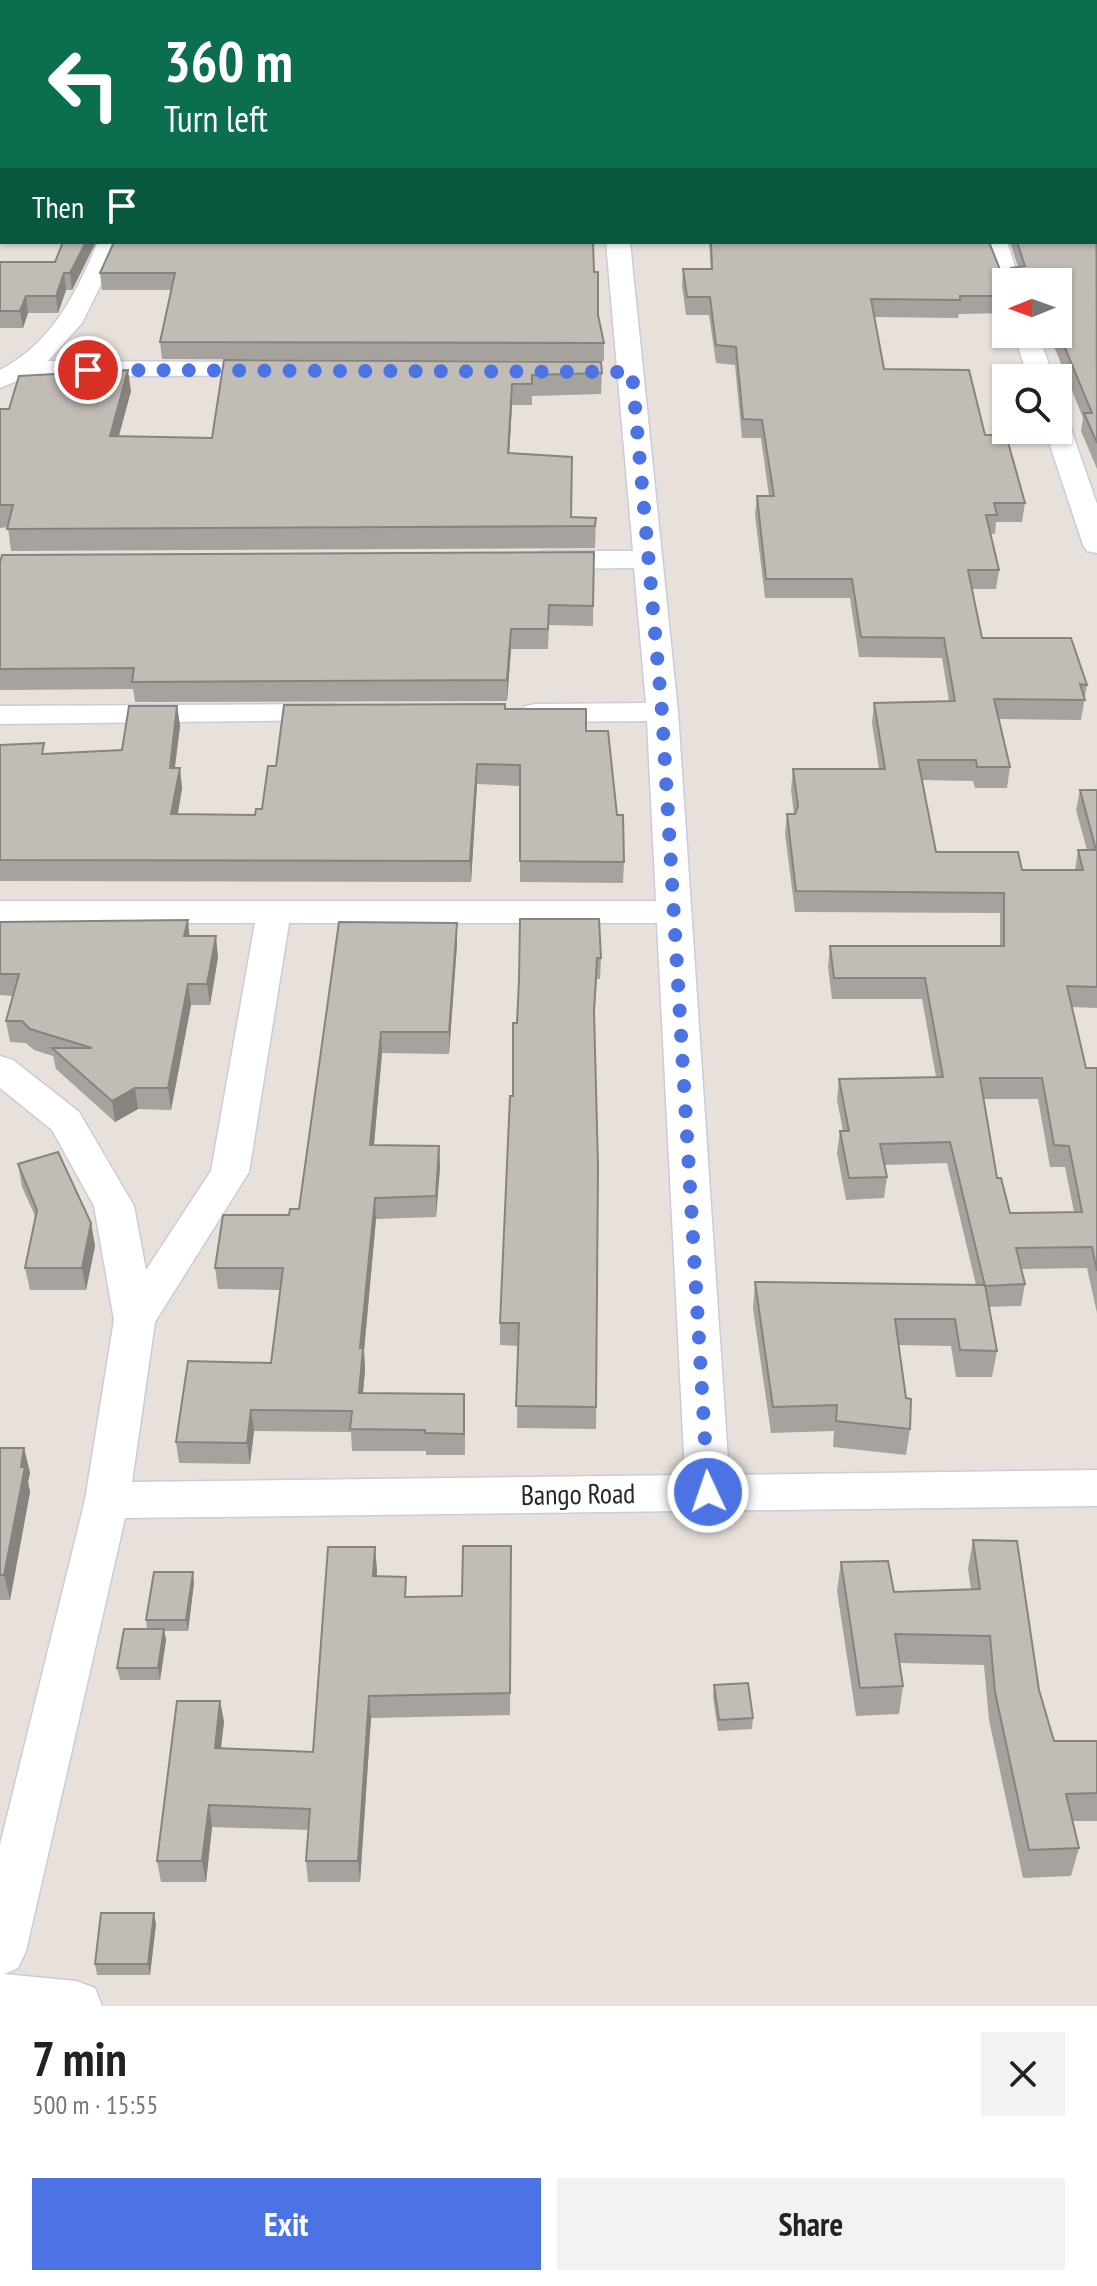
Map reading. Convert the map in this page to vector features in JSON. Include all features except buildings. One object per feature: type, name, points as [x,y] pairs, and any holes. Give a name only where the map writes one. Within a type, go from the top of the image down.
[{"type":"street","points":[[0,380],[24,369],[74,322],[109,244]]},
{"type":"street","points":[[618,244],[616,372],[648,559],[662,712],[708,1492]]},
{"type":"street","points":[[996,244],[1003,268]]},
{"type":"street","points":[[24,369],[296,370]]},
{"type":"street","points":[[1063,444],[1097,545]]},
{"type":"street","points":[[521,560],[648,559]]},
{"type":"street","points":[[505,713],[662,712]]},
{"type":"street","points":[[0,715],[363,713]]},
{"type":"street","points":[[0,912],[674,912]]},
{"type":"street","points":[[135,1320],[230,1172],[274,912]]},
{"type":"street","points":[[0,1069],[66,1121],[114,1206],[135,1320],[107,1500],[0,1951]]},
{"type":"street","name":"Bango Road","points":[[107,1500],[1097,1488]]},
{"type":"street","points":[[0,1999],[76,2006]]},
{"type":"route","points":[[88,370],[632,372],[662,712],[708,1492]]}]
